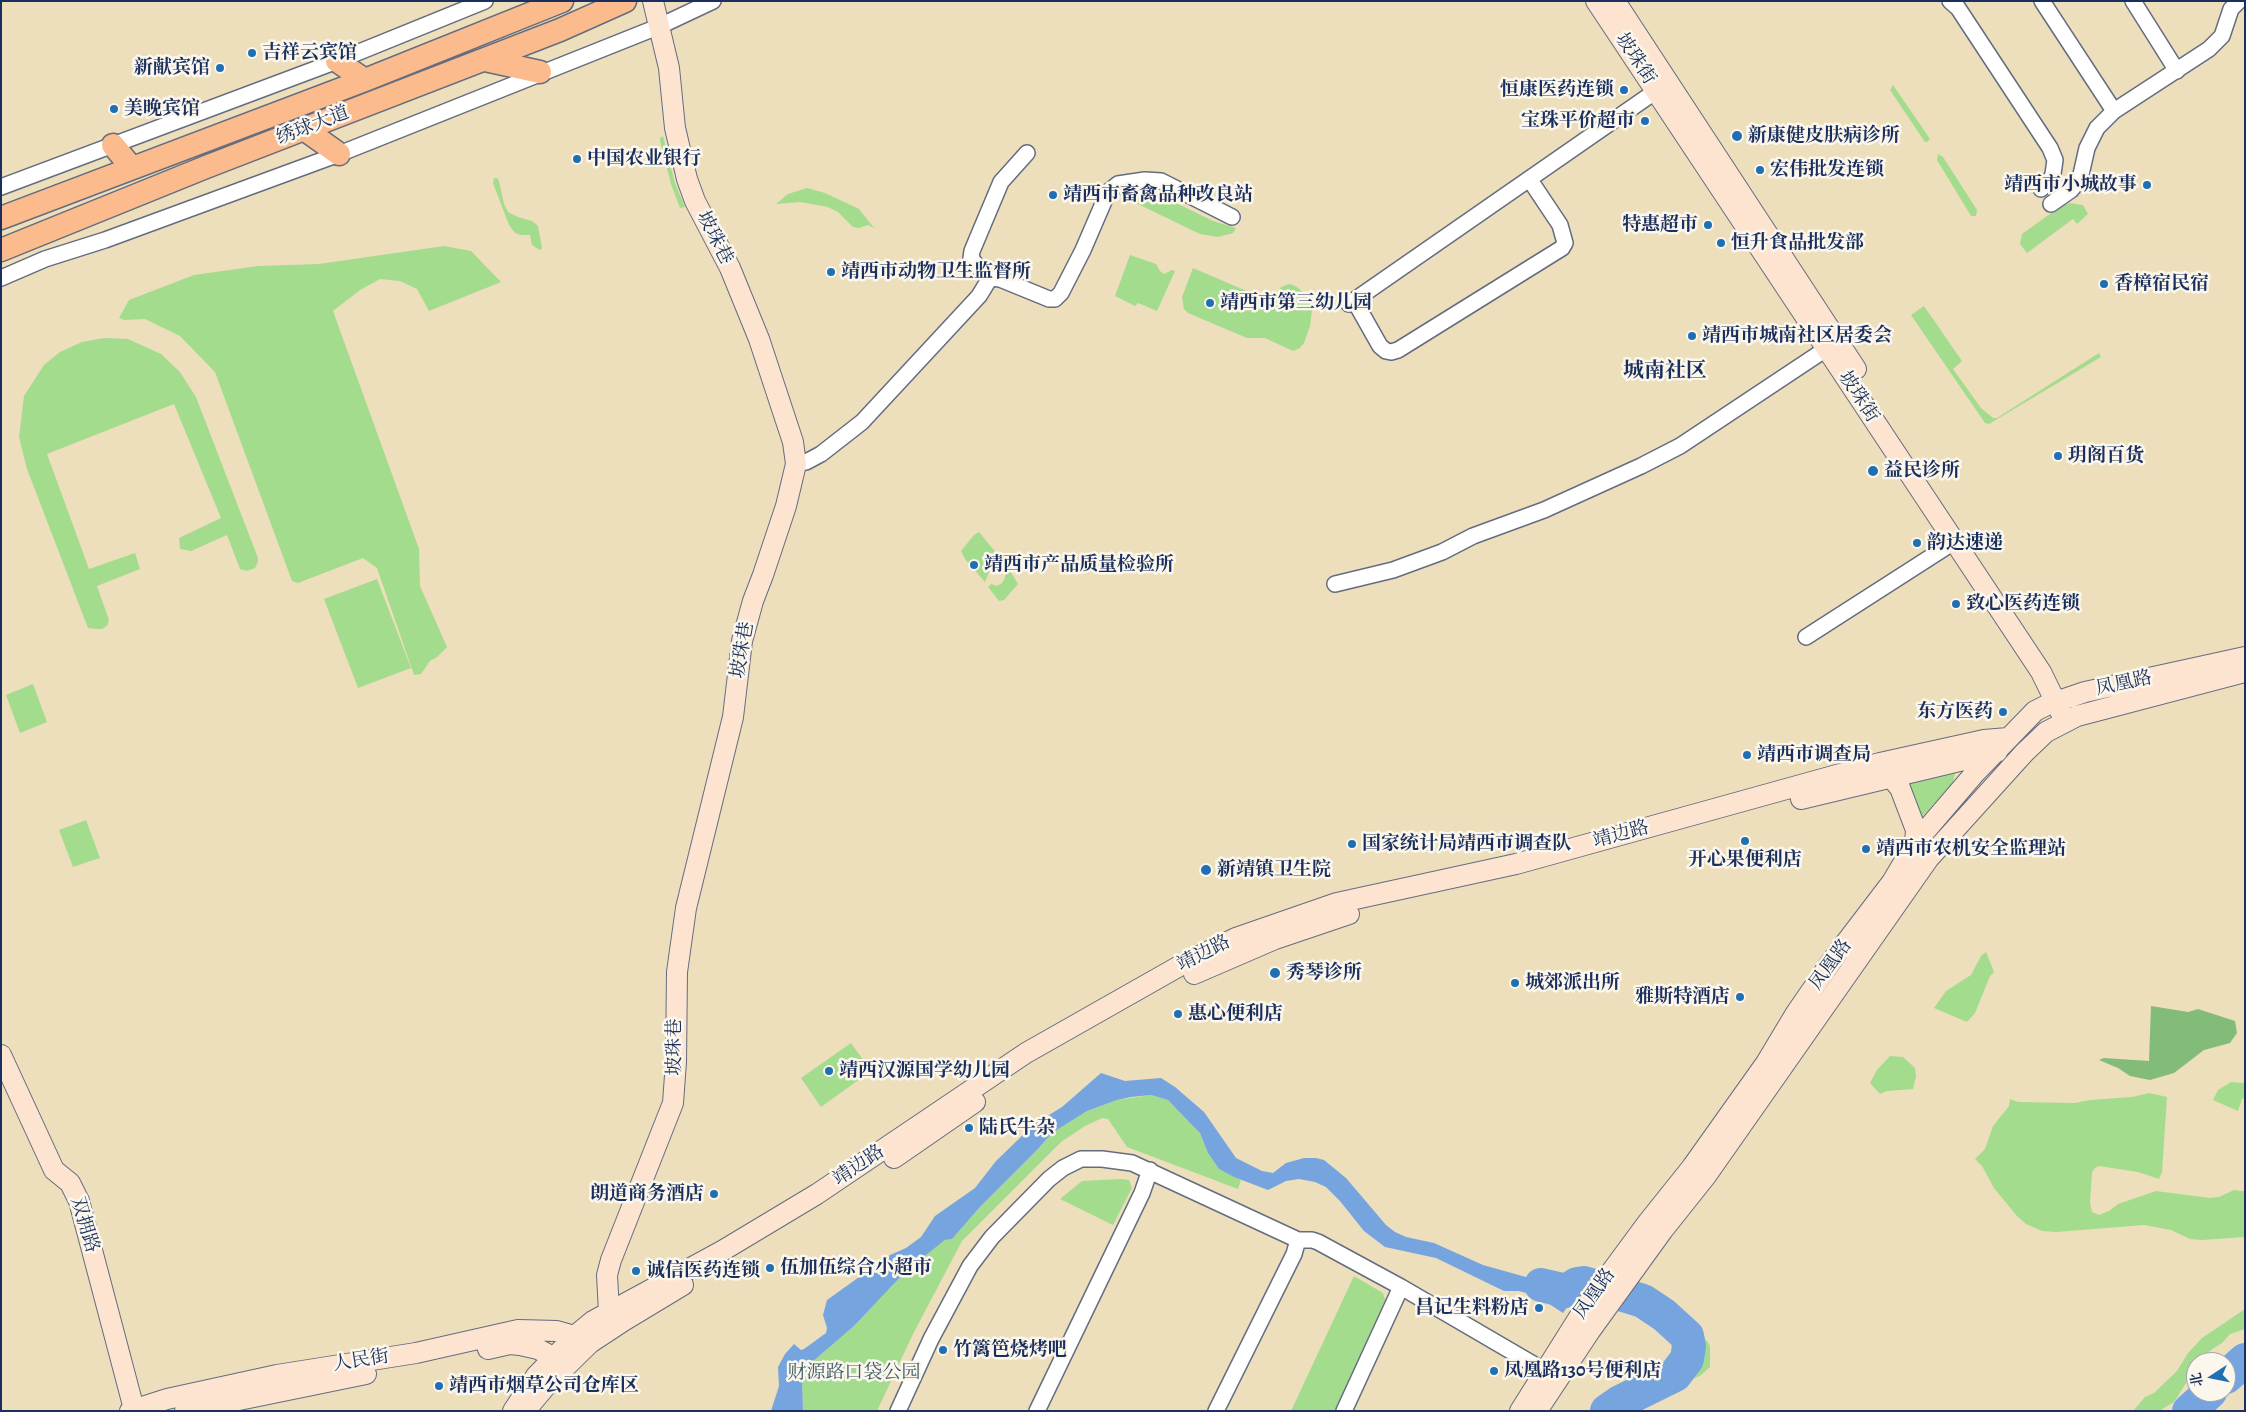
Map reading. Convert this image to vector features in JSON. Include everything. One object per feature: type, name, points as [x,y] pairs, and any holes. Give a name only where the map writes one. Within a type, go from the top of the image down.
[{"type":"main road","name":"绣球大道","points":[[1,218],[365,80],[562,1]]},
{"type":"main road","name":"绣球大道","points":[[1,250],[304,129],[486,60],[625,1]]},
{"type":"main road","name":"坡珠巷","points":[[609,1312],[607,1275],[611,1260],[673,1103],[676,1062],[677,972],[686,908],[728,744],[742,641],[753,601],[786,506],[796,464],[793,442],[759,339],[730,268],[696,202],[687,179],[676,128],[669,68],[653,1]]},
{"type":"main road","name":"坡珠街","points":[[1596,1],[1954,542],[2041,672],[2062,699]]},
{"type":"main road","name":"坡珠街","points":[[1615,1],[2052,668],[2062,699],[2071,718]]},
{"type":"main road","points":[[486,60],[540,72]]},
{"type":"main road","points":[[337,61],[365,80]]},
{"type":"main road","points":[[304,129],[339,154]]},
{"type":"main road","points":[[114,145],[132,168]]},
{"type":"main road","name":"凤凰路","points":[[1537,1411],[1593,1311],[1614,1268],[1692,1167],[1766,1063],[1796,1013],[1834,958],[1892,882],[1915,843],[1957,792],[2035,711],[2062,699],[2245,656]]},
{"type":"main road","name":"凤凰路","points":[[1520,1411],[1545,1372],[1593,1311],[1635,1269],[1706,1176],[1929,858],[2024,753],[2046,732],[2071,718],[2245,672]]},
{"type":"main road","name":"靖边路","points":[[526,1411],[546,1386],[561,1361],[583,1339],[594,1321],[722,1251],[817,1194],[1026,1053],[1183,964],[1236,938],[1337,903],[1516,864],[1880,763],[1984,740],[2002,745]]},
{"type":"main road","name":"靖边路","points":[[583,1339],[625,1320],[824,1204],[1032,1063],[1204,968],[1275,939],[1341,916],[1621,848],[2002,745]]},
{"type":"main road","points":[[1887,777],[1894,780],[1900,788],[1916,830],[1915,843]]},
{"type":"main road","name":"双拥路","points":[[1,1054],[54,1170],[70,1183],[79,1201],[132,1410]]},
{"type":"main road","name":"人民街","points":[[132,1410],[167,1399],[277,1375],[416,1352],[492,1334],[518,1330],[542,1330],[583,1339]]},
{"type":"main road","name":"人民街","points":[[185,1411],[210,1408],[510,1344],[538,1350],[561,1361]]},
{"type":"main road","name":"靖边路","points":[[513,1411],[536,1376],[561,1361]]},
{"type":"street","points":[[1,186],[337,61],[485,1]]},
{"type":"street","points":[[1,278],[45,259],[105,240],[339,154],[540,72],[660,26],[713,1]]},
{"type":"street","points":[[2042,1],[2114,111]]},
{"type":"street","points":[[2133,1],[2177,70]]},
{"type":"street","points":[[1959,4],[2050,148],[2055,160],[2053,174],[2051,179],[2041,189]]},
{"type":"street","points":[[2051,204],[2071,190],[2080,179],[2087,148],[2097,128],[2114,111],[2209,49],[2222,36],[2232,4]]},
{"type":"street","points":[[1530,180],[1560,225],[1565,243],[1562,248],[1398,350],[1386,352],[1380,346],[1352,302],[1656,91]]},
{"type":"street","points":[[1027,153],[1001,182],[972,251],[972,258],[981,271],[990,278],[1000,279],[1049,299],[1055,299],[1061,293],[1083,250],[1108,192],[1118,184],[1145,180],[1161,181],[1232,217]]},
{"type":"street","points":[[796,464],[806,462],[822,454],[862,422],[964,313],[979,296],[990,278]]},
{"type":"street","points":[[1335,584],[1393,570],[1442,552],[1473,536],[1544,510],[1641,466],[1680,446],[1826,349]]},
{"type":"street","points":[[1806,637],[1954,542]]},
{"type":"street","points":[[898,1411],[931,1339],[970,1266],[992,1237],[1049,1179],[1063,1168],[1081,1159],[1102,1158],[1132,1163],[1298,1240],[1318,1242],[1401,1287],[1545,1372]]},
{"type":"street","points":[[1037,1411],[1138,1201],[1150,1170]]},
{"type":"street","points":[[1216,1411],[1294,1254],[1298,1240]]},
{"type":"street","points":[[1344,1411],[1401,1287]]},
{"type":"green space","points":[[1893,85],[1930,139],[1927,142],[1925,142],[1890,90]]},
{"type":"green space","points":[[663,136],[675,183],[685,207],[680,208],[671,184],[660,141],[660,138]]},
{"type":"green space","points":[[1938,154],[1943,157],[1977,210],[1976,216],[1971,216],[1937,160]]},
{"type":"green space","points":[[494,178],[497,178],[499,181],[504,204],[508,212],[532,221],[538,226],[542,248],[540,250],[532,245],[530,235],[515,233],[509,225],[493,183]]},
{"type":"green space","points":[[807,188],[825,193],[859,209],[874,228],[868,225],[859,228],[853,227],[838,212],[828,207],[800,202],[776,204],[788,194]]},
{"type":"green space","points":[[1131,189],[1162,196],[1213,221],[1236,228],[1233,233],[1218,237],[1200,234],[1115,193]]},
{"type":"green space","points":[[2070,203],[2083,205],[2088,214],[2077,224],[2073,219],[2027,253],[2020,244],[2022,234],[2061,206]]},
{"type":"green space","points":[[444,246],[471,251],[501,282],[429,311],[417,289],[400,281],[380,279],[360,290],[333,311],[419,549],[420,586],[447,647],[430,661],[421,674],[414,675],[377,568],[363,558],[298,583],[292,581],[215,372],[180,336],[145,319],[124,320],[119,318],[129,300],[194,275],[258,266],[319,264]]},
{"type":"green space","points":[[1130,255],[1156,264],[1164,274],[1172,270],[1175,271],[1157,311],[1138,303],[1135,306],[1115,296]]},
{"type":"green space","points":[[1193,268],[1272,302],[1281,287],[1290,284],[1297,287],[1307,296],[1312,310],[1310,326],[1304,343],[1300,348],[1293,351],[1265,338],[1247,338],[1188,313],[1184,309],[1182,297]]},
{"type":"green space","points":[[1924,306],[1962,361],[1953,369],[1981,408],[1993,418],[1997,418],[2099,353],[2101,357],[1989,424],[1985,423],[1911,315]]},
{"type":"green space","points":[[104,338],[128,339],[161,354],[180,372],[196,397],[258,562],[255,568],[247,571],[240,569],[227,535],[191,551],[180,549],[179,538],[221,518],[174,404],[47,454],[89,569],[135,553],[140,569],[97,586],[109,620],[107,626],[102,629],[96,629],[88,628],[27,469],[19,437],[24,396],[44,365],[60,352],[82,342]]},
{"type":"green space","points":[[979,532],[1006,565],[990,570],[985,582],[965,559],[961,551],[974,535]]},
{"type":"green space","points":[[1009,569],[1018,584],[1004,600],[999,601],[988,587],[991,584],[997,586],[1002,583],[1005,573]]},
{"type":"green space","points":[[377,579],[411,668],[358,688],[324,599]]},
{"type":"green space","points":[[33,684],[47,722],[20,733],[6,695]]},
{"type":"green space","points":[[1951,772],[1955,773],[1953,783],[1920,819],[1908,783]]},
{"type":"green space","points":[[86,820],[100,858],[73,867],[59,830]]},
{"type":"green space","points":[[1986,952],[1994,972],[1990,976],[1975,1013],[1967,1022],[1934,1008],[1946,991],[1971,975],[1981,956]]},
{"type":"green space","points":[[2151,1006],[2188,1012],[2198,1009],[2235,1021],[2237,1033],[2230,1043],[2204,1050],[2174,1073],[2150,1080],[2130,1076],[2118,1068],[2099,1060],[2104,1058],[2149,1061]]},
{"type":"green space","points":[[851,1043],[871,1071],[821,1107],[801,1078]]},
{"type":"green space","points":[[1890,1056],[1903,1057],[1915,1068],[1916,1076],[1913,1089],[1887,1091],[1880,1094],[1870,1083],[1877,1070]]},
{"type":"green space","points":[[2231,1082],[2245,1083],[2245,1098],[2242,1099],[2238,1111],[2213,1100],[2218,1090]]},
{"type":"green space","points":[[2149,1093],[2167,1097],[2162,1172],[2159,1179],[2138,1172],[2099,1166],[2092,1172],[2090,1203],[2092,1212],[2099,1215],[2109,1211],[2118,1204],[2156,1191],[2210,1198],[2219,1197],[2234,1190],[2245,1191],[2245,1237],[2190,1239],[2171,1230],[2144,1225],[2056,1232],[2042,1231],[2026,1224],[2017,1216],[1994,1188],[1982,1166],[1975,1159],[1985,1149],[1993,1126],[2009,1106],[2010,1099],[2018,1102],[2075,1103],[2132,1097]]},
{"type":"green space","name":"财源路口袋公园","points":[[1151,1095],[1168,1100],[1183,1114],[1200,1133],[1208,1153],[1219,1169],[1241,1180],[1238,1189],[1127,1147],[1108,1119],[1102,1118],[1085,1126],[1061,1142],[962,1241],[913,1334],[877,1411],[803,1411],[802,1377],[811,1363],[854,1326],[906,1271],[945,1240],[952,1239],[980,1207],[1052,1133],[1087,1111],[1117,1100]]},
{"type":"green space","points":[[1129,1180],[1132,1188],[1113,1225],[1060,1199],[1082,1181]]},
{"type":"green space","points":[[1354,1276],[1383,1293],[1385,1300],[1335,1411],[1291,1411]]},
{"type":"green space","points":[[2245,1309],[2245,1329],[2230,1334],[2222,1343],[2209,1352],[2189,1352],[2202,1338]]},
{"type":"green space","points":[[1706,1339],[1710,1346],[1710,1367],[1701,1375],[1630,1411],[1613,1411],[1696,1371],[1704,1361],[1703,1351]]},
{"type":"green space","points":[[2186,1356],[2186,1383],[2174,1402],[2159,1411],[2133,1411],[2145,1397],[2154,1393],[2177,1371]]},
{"type":"water","points":[[1101,1073],[1125,1081],[1161,1078],[1175,1087],[1204,1112],[1236,1158],[1262,1171],[1273,1173],[1286,1163],[1304,1158],[1324,1160],[1346,1178],[1386,1225],[1406,1237],[1434,1243],[1483,1265],[1533,1279],[1557,1278],[1568,1281],[1580,1277],[1586,1280],[1563,1313],[1537,1296],[1519,1291],[1504,1291],[1436,1258],[1385,1247],[1364,1231],[1326,1187],[1315,1182],[1299,1179],[1286,1181],[1268,1190],[1234,1177],[1219,1169],[1208,1153],[1200,1133],[1168,1100],[1151,1095],[1131,1097],[1087,1111],[1052,1133],[980,1207],[952,1239],[945,1240],[906,1271],[854,1326],[811,1363],[802,1377],[803,1411],[771,1411],[779,1386],[778,1367],[785,1354],[794,1344],[801,1350],[804,1349],[826,1333],[827,1328],[823,1315],[827,1300],[890,1255],[906,1248],[921,1237],[935,1216],[975,1188],[996,1161],[1025,1133],[1036,1123],[1062,1107]]},
{"type":"waterway","points":[[1541,1285],[1567,1291],[1577,1284],[1584,1283],[1643,1301],[1664,1315],[1687,1336],[1689,1346],[1687,1359],[1675,1375],[1620,1402],[1607,1411]]},
{"type":"waterway","points":[[2236,1368],[2245,1360]]},
{"type":"waterway","points":[[2189,1411],[2199,1402]]},
{"type":"place","name":"吉祥云宾馆","points":[[252,53]]},
{"type":"place","name":"新献宾馆","points":[[220,68]]},
{"type":"place","name":"恒康医药连锁","points":[[1624,90]]},
{"type":"place","name":"美晚宾馆","points":[[114,109]]},
{"type":"place","name":"宝珠平价超市","points":[[1645,121]]},
{"type":"place","name":"新康健皮肤病诊所","points":[[1737,136]]},
{"type":"place","name":"中国农业银行","points":[[577,159]]},
{"type":"place","name":"宏伟批发连锁","points":[[1760,170]]},
{"type":"place","name":"靖西市小城故事","points":[[2147,185]]},
{"type":"place","name":"靖西市畜禽品种改良站","points":[[1053,195]]},
{"type":"place","name":"特惠超市","points":[[1708,225]]},
{"type":"place","name":"恒升食品批发部","points":[[1721,243]]},
{"type":"place","name":"靖西市动物卫生监督所","points":[[831,272]]},
{"type":"place","name":"香樟宿民宿","points":[[2104,284]]},
{"type":"place","name":"靖西市第三幼儿园","points":[[1210,303]]},
{"type":"place","name":"靖西市城南社区居委会","points":[[1692,336]]},
{"type":"place","name":"玥阁百货","points":[[2058,456]]},
{"type":"place","name":"益民诊所","points":[[1873,471]]},
{"type":"place","name":"韵达速递","points":[[1917,543]]},
{"type":"place","name":"靖西市产品质量检验所","points":[[974,565]]},
{"type":"place","name":"致心医药连锁","points":[[1956,604]]},
{"type":"place","name":"东方医药","points":[[2003,712]]},
{"type":"place","name":"靖西市调查局","points":[[1747,755]]},
{"type":"place","name":"开心果便利店","points":[[1745,841]]},
{"type":"place","name":"国家统计局靖西市调查队","points":[[1352,844]]},
{"type":"place","name":"靖西市农机安全监理站","points":[[1866,849]]},
{"type":"place","name":"新靖镇卫生院","points":[[1206,870]]},
{"type":"place","name":"秀琴诊所","points":[[1275,973]]},
{"type":"place","name":"城郊派出所","points":[[1515,983]]},
{"type":"place","name":"雅斯特酒店","points":[[1740,997]]},
{"type":"place","name":"惠心便利店","points":[[1178,1014]]},
{"type":"place","name":"靖西汉源国学幼儿园","points":[[829,1071]]},
{"type":"place","name":"陆氏牛杂","points":[[969,1128]]},
{"type":"place","name":"朗道商务酒店","points":[[714,1194]]},
{"type":"place","name":"伍加伍综合小超市","points":[[770,1268]]},
{"type":"place","name":"诚信医药连锁","points":[[636,1271]]},
{"type":"place","name":"昌记生料粉店","points":[[1539,1308]]},
{"type":"place","name":"竹篱笆烧烤吧","points":[[943,1350]]},
{"type":"place","name":"凤凰路130号便利店","points":[[1494,1371]]},
{"type":"place","name":"靖西市烟草公司仓库区","points":[[439,1386]]},
{"type":"district","name":"城南社区","points":[[1665,372]]}]
